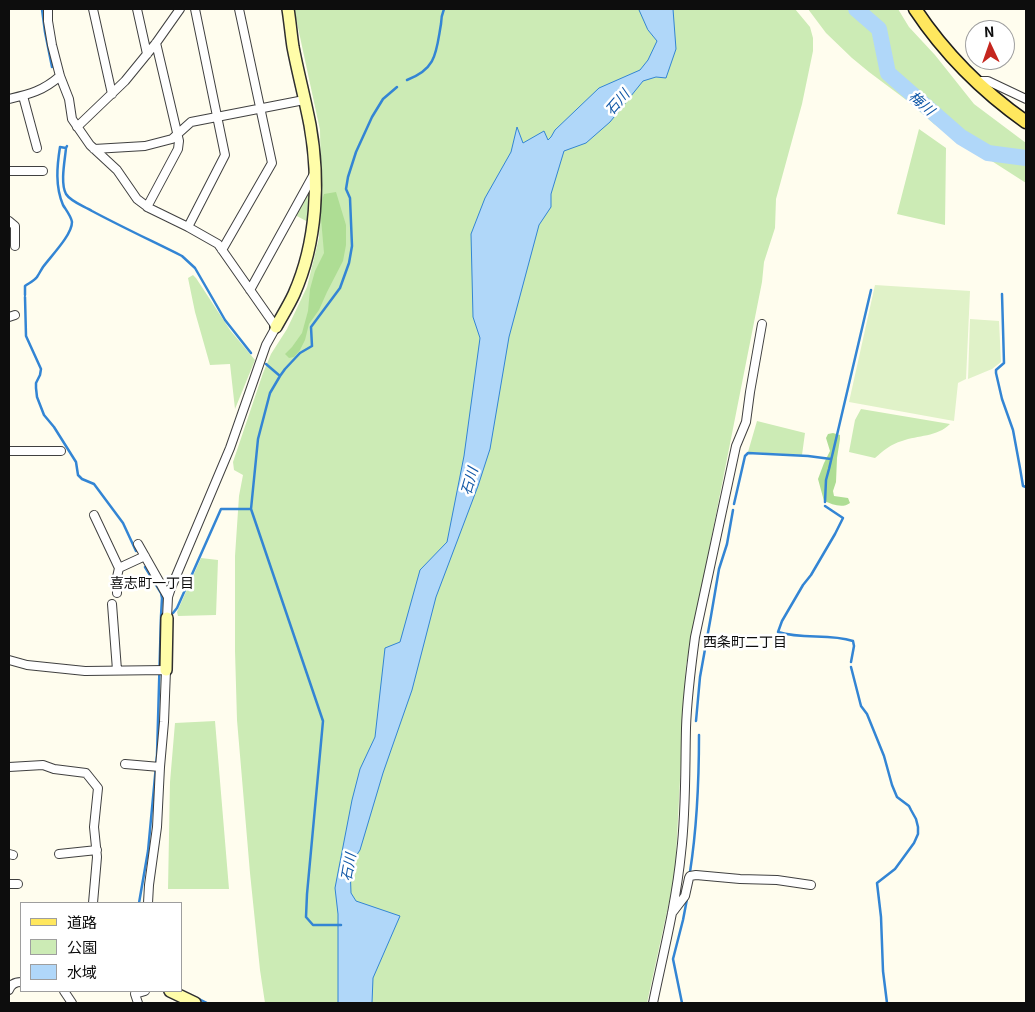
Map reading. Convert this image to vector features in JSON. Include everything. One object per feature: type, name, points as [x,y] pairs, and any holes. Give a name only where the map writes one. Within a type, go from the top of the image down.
[{"type":"main road","points":[[915,9],[949,54],[996,100],[1026,122]]},
{"type":"street","points":[[48,9],[52,45],[60,76],[70,99],[72,119],[77,127],[90,145],[117,170],[137,199],[147,207],[218,244],[276,327]]},
{"type":"street","points":[[93,9],[112,94]]},
{"type":"street","points":[[137,9],[147,54]]},
{"type":"street","points":[[77,127],[125,81],[156,43],[180,9]]},
{"type":"street","points":[[188,227],[225,155],[195,9]]},
{"type":"street","points":[[222,250],[272,163],[239,9]]},
{"type":"street","points":[[148,902],[157,827],[156,767],[164,722],[167,618],[170,588],[230,448],[266,345],[294,295],[308,253],[314,216],[314,173],[310,126],[293,46],[288,9]]},
{"type":"street","points":[[147,207],[178,148],[179,141],[156,43]]},
{"type":"street","points":[[9,98],[41,90],[60,76]]},
{"type":"street","points":[[976,81],[988,81],[1026,99]]},
{"type":"street","points":[[23,96],[37,148]]},
{"type":"street","points":[[94,149],[144,146],[172,139],[191,122],[304,100]]},
{"type":"street","points":[[9,170],[43,171]]},
{"type":"street","points":[[250,290],[314,173]]},
{"type":"street","points":[[9,221],[15,226],[15,246]]},
{"type":"street","points":[[653,1003],[677,884],[681,853],[686,769],[686,727],[695,637],[736,446],[746,422],[762,324]]},
{"type":"street","points":[[9,451],[61,451]]},
{"type":"street","points":[[94,514],[119,568],[117,594]]},
{"type":"street","points":[[138,544],[168,597]]},
{"type":"street","points":[[119,568],[145,556]]},
{"type":"street","points":[[112,604],[117,670]]},
{"type":"street","points":[[9,660],[27,665],[76,670],[166,670]]},
{"type":"street","points":[[125,764],[156,767]]},
{"type":"street","points":[[9,767],[43,765],[54,769],[86,773],[98,788],[94,827],[97,857],[93,902]]},
{"type":"street","points":[[59,854],[97,850]]},
{"type":"street","points":[[671,914],[685,896],[690,876],[777,880],[811,885]]},
{"type":"street","points":[[9,884],[18,884]]},
{"type":"street","points":[[9,990],[10,986],[20,982]]},
{"type":"street","points":[[65,992],[72,1003]]},
{"type":"street","points":[[138,1003],[135,994],[142,992]]},
{"type":"street","points":[[170,992],[176,1003]]},
{"type":"street","points":[[171,992],[195,1003]]},
{"type":"green space","points":[[294,9],[795,9],[810,27],[813,38],[813,51],[802,104],[776,199],[775,228],[764,262],[762,282],[686,666],[675,875],[647,1003],[265,1003],[250,873],[237,720],[235,556],[239,496],[243,475],[234,470],[233,462],[271,354],[287,329],[307,287],[319,238],[320,130]]},
{"type":"green space","points":[[808,9],[898,9],[909,27],[935,55],[974,104],[1026,143],[1026,183],[934,124],[852,58],[826,33]]},
{"type":"green space","points":[[919,129],[946,148],[945,225],[897,214]]},
{"type":"green space","points":[[336,192],[346,225],[346,245],[343,261],[319,310],[309,324],[300,350],[294,357],[289,358],[285,354],[302,333],[308,311],[310,289],[315,271],[324,253],[320,207],[324,194]]},
{"type":"green space","points":[[307,195],[310,196],[310,223],[295,215]]},
{"type":"green space","points":[[193,275],[230,330],[255,360],[235,409],[230,364],[210,365],[195,312],[188,278]]},
{"type":"green space","points":[[875,285],[970,291],[966,379],[958,383],[954,421],[849,402]]},
{"type":"green space","points":[[970,319],[999,321],[1001,362],[992,369],[968,379]]},
{"type":"green space","points":[[861,409],[950,424],[933,434],[894,444],[875,458],[849,452],[855,420]]},
{"type":"green space","points":[[757,421],[805,433],[802,455],[748,452]]},
{"type":"green space","points":[[828,434],[840,435],[840,439],[836,482],[833,491],[834,496],[848,498],[850,503],[844,506],[824,501],[818,479],[830,451],[826,438]]},
{"type":"green space","points":[[201,558],[218,560],[216,615],[178,616],[177,612]]},
{"type":"green space","points":[[215,721],[229,889],[168,889],[170,782],[175,723]]},
{"type":"water","name":"石川","points":[[639,9],[673,9],[676,49],[666,78],[656,77],[643,81],[610,122],[586,143],[564,151],[551,194],[551,207],[539,225],[509,337],[490,449],[436,597],[412,690],[383,773],[360,850],[350,865],[351,893],[356,901],[400,916],[373,978],[372,1003],[338,1003],[338,914],[335,888],[360,769],[375,737],[385,648],[400,642],[420,570],[447,542],[464,456],[480,338],[473,317],[471,234],[485,198],[511,152],[517,127],[523,143],[544,131],[548,140],[555,130],[599,88],[640,70],[648,60],[657,41],[648,30]]},
{"type":"waterway","points":[[42,9],[52,67]]},
{"type":"waterway","points":[[407,80],[417,76],[430,65],[436,51],[444,9]]},
{"type":"waterway","name":"梅川","points":[[856,9],[879,29],[888,73],[961,137],[988,153],[1026,158]]},
{"type":"waterway","points":[[341,925],[313,925],[306,917],[323,721],[251,509],[258,439],[270,393],[285,369],[300,353],[312,346],[311,327],[340,288],[349,263],[352,246],[350,198],[346,189],[348,177],[356,152],[372,117],[383,99],[397,87]]},
{"type":"waterway","points":[[25,295],[25,286],[37,277],[65,239],[71,227],[70,215],[60,198],[57,176],[60,147],[66,148],[67,146]]},
{"type":"waterway","points":[[66,148],[63,184],[68,197],[103,217],[182,256],[195,268],[225,320],[251,353]]},
{"type":"waterway","points":[[825,502],[826,480],[871,290]]},
{"type":"waterway","points":[[1002,294],[1004,363],[996,370],[996,373],[1002,399],[1013,430],[1023,486],[1026,487]]},
{"type":"waterway","points":[[25,297],[26,336],[41,369],[36,388],[37,397],[44,415],[54,427],[76,462],[78,475],[82,479],[94,484],[123,523],[136,551]]},
{"type":"waterway","points":[[266,364],[280,376]]},
{"type":"waterway","points":[[734,504],[745,456],[748,453],[831,459]]},
{"type":"waterway","points":[[825,506],[843,518],[811,575],[782,621],[778,632],[797,636],[834,637],[853,641],[851,662]]},
{"type":"waterway","points":[[169,614],[173,613],[177,608],[221,509],[251,509]]},
{"type":"waterway","points":[[696,721],[700,677],[719,569],[727,544],[733,510]]},
{"type":"waterway","points":[[145,567],[161,593],[161,616]]},
{"type":"waterway","points":[[139,902],[148,851],[157,755],[161,616],[163,615]]},
{"type":"waterway","points":[[851,667],[861,706],[867,714],[884,756],[897,797],[909,806],[918,827],[918,834],[914,843],[895,869],[877,883],[887,1003]]},
{"type":"waterway","points":[[690,872],[697,804],[699,735]]},
{"type":"waterway","points":[[682,1003],[673,959],[687,899]]},
{"type":"waterway","points":[[197,998],[207,1003]]},
{"type":"district","name":"喜志町一丁目","points":[[152,583]]},
{"type":"district","name":"西条町二丁目","points":[[745,642]]}]
